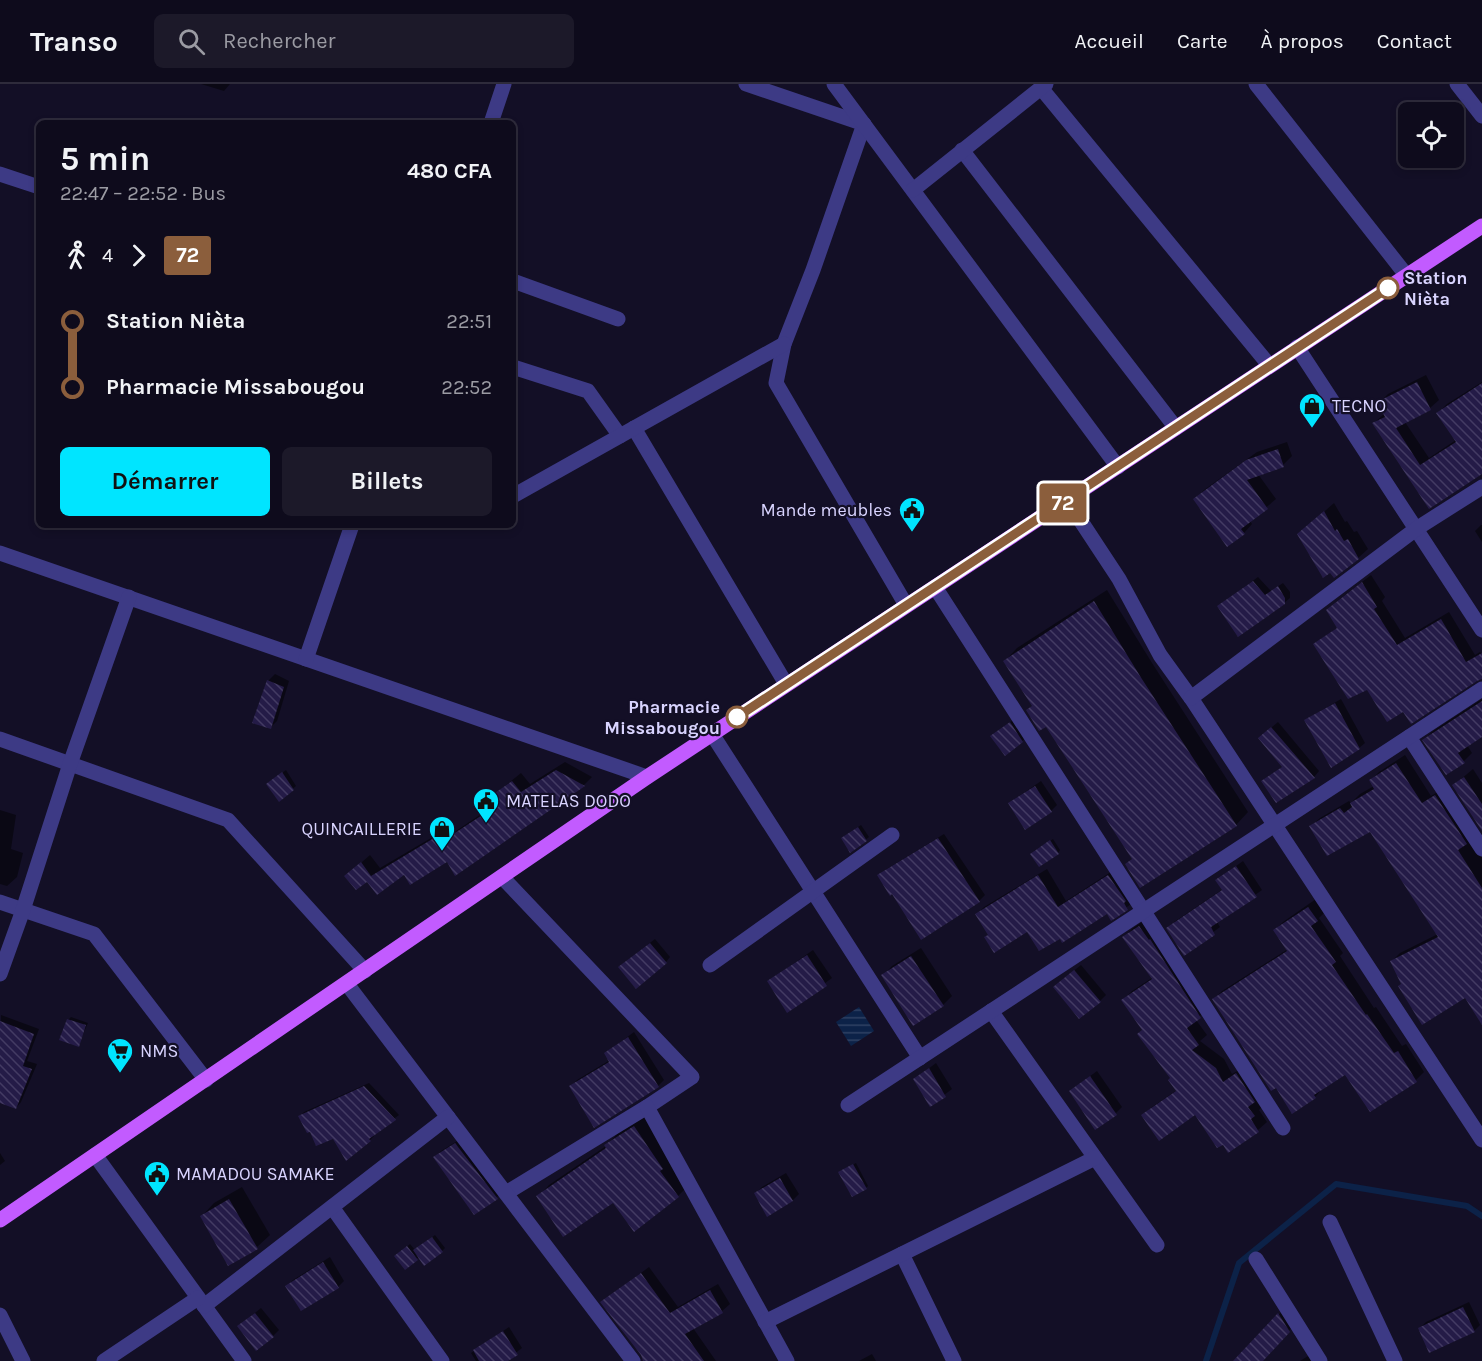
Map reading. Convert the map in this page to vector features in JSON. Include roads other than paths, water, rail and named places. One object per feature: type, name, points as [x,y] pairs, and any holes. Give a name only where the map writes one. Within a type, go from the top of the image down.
[{"type":"main road","points":[[0,1220],[647,777],[1482,226]]},
{"type":"street","points":[[492,120],[504,84]]},
{"type":"street","points":[[746,84],[864,124]]},
{"type":"street","points":[[834,84],[1118,467]]},
{"type":"street","points":[[1256,84],[1407,276]]},
{"type":"street","points":[[1457,84],[1482,116]]},
{"type":"street","points":[[913,190],[1043,86],[1269,365]]},
{"type":"street","points":[[864,124],[813,270],[784,344],[776,383],[906,605]]},
{"type":"street","points":[[962,150],[1176,428]]},
{"type":"street","points":[[0,174],[36,186]]},
{"type":"street","points":[[516,282],[618,319]]},
{"type":"street","points":[[516,494],[784,344]]},
{"type":"street","points":[[1297,347],[1482,630]]},
{"type":"street","points":[[516,368],[588,391],[620,436]]},
{"type":"street","points":[[634,428],[786,684]]},
{"type":"street","points":[[1191,698],[1416,529],[1482,487]]},
{"type":"street","points":[[1067,500],[1119,579],[1160,656],[1191,698],[1482,1140]]},
{"type":"street","points":[[306,658],[351,528]]},
{"type":"street","points":[[0,553],[647,777]]},
{"type":"street","points":[[935,587],[1283,1128]]},
{"type":"street","points":[[0,974],[129,597]]},
{"type":"street","points":[[848,1105],[1482,689]]},
{"type":"street","points":[[712,734],[920,1058]]},
{"type":"street","points":[[1409,737],[1482,849]]},
{"type":"street","points":[[0,739],[228,820],[365,971]]},
{"type":"street","points":[[710,965],[892,835]]},
{"type":"street","points":[[502,877],[692,1077],[506,1193]]},
{"type":"street","points":[[0,902],[94,934],[206,1080]]},
{"type":"street","points":[[347,984],[633,1361]]},
{"type":"street","points":[[991,1011],[1157,1245]]},
{"type":"street","points":[[647,1107],[787,1361]]},
{"type":"street","points":[[105,1361],[201,1302],[332,1208],[448,1117]]},
{"type":"street","points":[[95,1155],[243,1361]]},
{"type":"street","points":[[765,1322],[1095,1158]]},
{"type":"street","points":[[332,1208],[442,1361]]},
{"type":"street","points":[[1330,1222],[1395,1361]]},
{"type":"street","points":[[902,1254],[954,1361]]},
{"type":"street","points":[[1256,1259],[1320,1361]]},
{"type":"street","points":[[0,1315],[23,1361]]},
{"type":"water","points":[[859,1007],[874,1031],[851,1046],[836,1022]]},
{"type":"waterway","points":[[1206,1361],[1239,1263],[1336,1184],[1467,1206],[1482,1216]]},
{"type":"place","name":"Station Nièta","points":[[1388,288]]},
{"type":"place","name":"TECNO","points":[[1312,429]]},
{"type":"place","name":"Mande meubles","points":[[912,533]]},
{"type":"place","name":"Pharmacie Missabougou","points":[[737,717]]},
{"type":"place","name":"MATELAS DODO","points":[[486,824]]},
{"type":"place","name":"QUINCAILLERIE","points":[[442,852]]},
{"type":"place","name":"NMS","points":[[120,1074]]},
{"type":"place","name":"MAMADOU SAMAKE","points":[[157,1197]]}]
